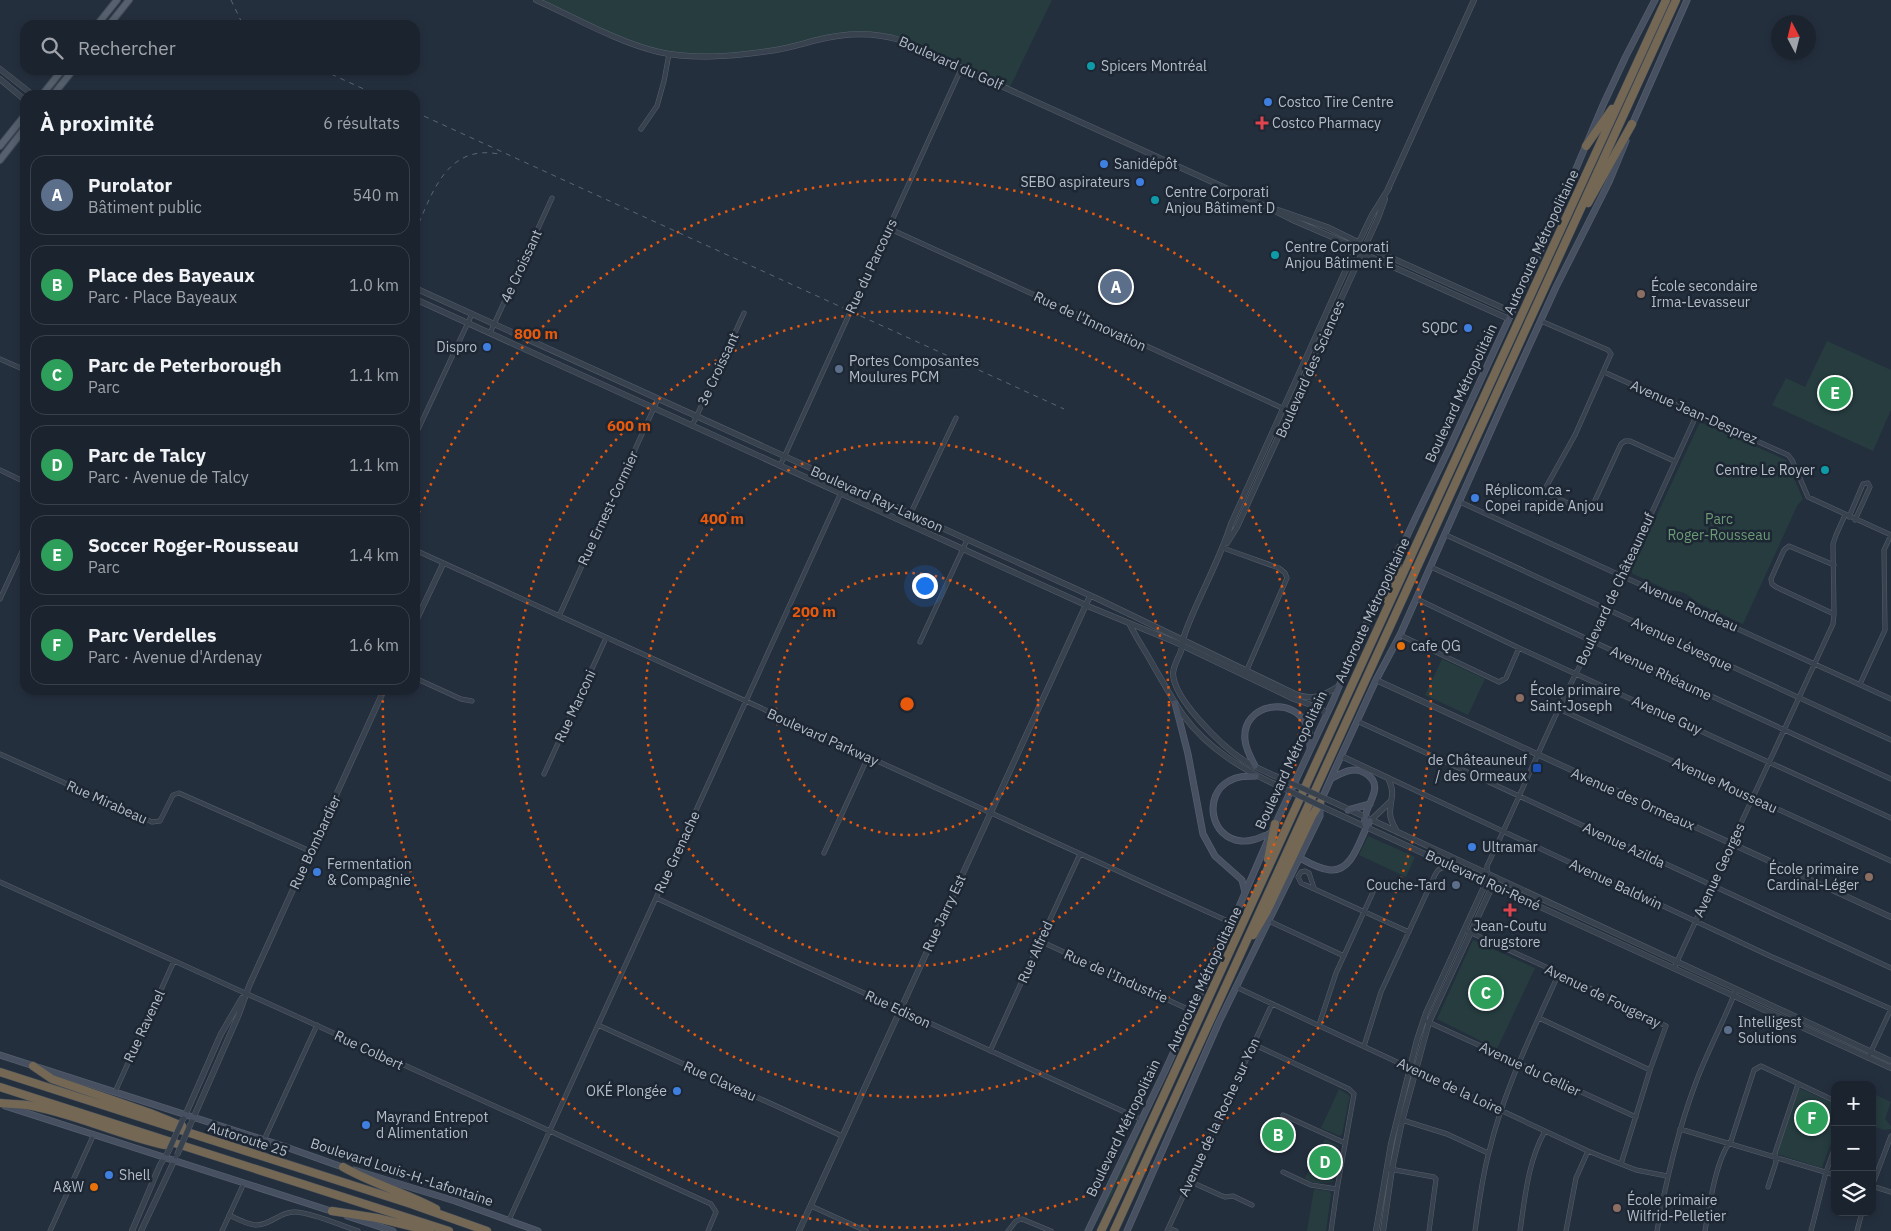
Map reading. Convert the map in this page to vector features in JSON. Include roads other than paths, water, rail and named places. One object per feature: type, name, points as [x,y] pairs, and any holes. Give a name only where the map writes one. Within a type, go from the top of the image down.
[{"type":"highway","name":"Autoroute Métropolitaine","points":[[1101,1230],[1666,0]]},
{"type":"highway","name":"Autoroute Métropolitaine","points":[[1114,1231],[1676,0]]},
{"type":"highway","points":[[1586,146],[1623,93]]},
{"type":"highway","points":[[1569,234],[1632,124]]},
{"type":"highway","points":[[1377,630],[1396,573],[1400,548]]},
{"type":"highway","points":[[1235,967],[1267,911],[1320,803]]},
{"type":"highway","points":[[1262,881],[1272,844],[1275,824]]},
{"type":"highway","points":[[33,1066],[52,1078],[150,1112],[235,1148]]},
{"type":"highway","name":"Autoroute 25","points":[[0,1072],[487,1231]]},
{"type":"highway","name":"Autoroute 25","points":[[0,1087],[449,1231]]},
{"type":"highway","points":[[0,1104],[26,1105],[141,1140],[206,1154]]},
{"type":"highway","points":[[343,1167],[364,1179],[415,1198],[460,1221]]},
{"type":"highway","points":[[332,1211],[377,1218],[430,1231]]},
{"type":"main road","points":[[101,20],[117,0]]},
{"type":"main road","points":[[113,20],[128,0]]},
{"type":"main road","name":"Boulevard Métropolitain","points":[[1088,1231],[1232,923],[1270,833],[1327,714],[1400,548],[1448,451],[1509,319],[1556,216],[1595,122],[1655,0]]},
{"type":"main road","points":[[1128,1231],[1193,1079],[1320,816],[1320,803],[1357,721],[1417,599],[1541,321],[1615,169],[1632,124],[1687,0]]},
{"type":"main road","points":[[46,90],[58,75]]},
{"type":"main road","points":[[57,90],[69,75]]},
{"type":"main road","points":[[0,146],[20,121]]},
{"type":"main road","points":[[0,160],[20,134]]},
{"type":"main road","points":[[1175,703],[1188,754],[1203,834],[1215,856],[1242,880],[1246,892]]},
{"type":"main road","points":[[1255,766],[1246,746],[1246,731],[1252,717],[1267,708],[1285,707],[1298,713],[1308,728],[1310,747]]},
{"type":"main road","points":[[1300,858],[1327,870],[1341,868],[1350,861],[1366,827],[1370,804],[1374,794],[1372,780],[1365,773],[1351,770],[1332,778]]},
{"type":"main road","points":[[1256,776],[1234,778],[1224,784],[1214,800],[1213,816],[1221,832],[1235,840],[1250,841],[1270,833]]},
{"type":"main road","points":[[1348,810],[1370,804]]},
{"type":"main road","name":"Boulevard Louis-H.-Lafontaine","points":[[0,1055],[115,1092],[193,1120],[264,1140],[343,1167],[393,1181],[538,1231]]},
{"type":"main road","points":[[0,1104],[167,1155],[393,1231]]},
{"type":"street","name":"Boulevard du Golf","points":[[536,0],[634,44],[670,54],[700,56],[771,51],[819,39],[858,34],[894,38],[962,67],[1264,205],[1295,222],[1362,253],[1509,319]]},
{"type":"street","name":"Boulevard des Sciences","points":[[1223,548],[1238,527],[1291,412],[1474,0]]},
{"type":"street","points":[[641,129],[657,106],[670,54]]},
{"type":"street","name":"Rue du Parcours","points":[[780,466],[962,67]]},
{"type":"street","points":[[0,69],[27,90]]},
{"type":"street","points":[[0,79],[20,96]]},
{"type":"street","name":"Boulevard des Sciences","points":[[1183,643],[1185,632],[1282,409],[1372,215],[1389,188]]},
{"type":"street","name":"4e Croissant","points":[[490,333],[552,198]]},
{"type":"street","name":"Boulevard du Golf","points":[[1264,205],[1327,227],[1512,312]]},
{"type":"street","name":"Rue de l'Innovation","points":[[888,228],[1291,412]]},
{"type":"street","name":"Boulevard Ray-Lawson","points":[[420,290],[1090,596],[1172,634],[1183,643]]},
{"type":"street","name":"Boulevard Ray-Lawson","points":[[420,301],[1085,605],[1130,625],[1183,643],[1294,699],[1320,708],[1327,714]]},
{"type":"street","name":"3e Croissant","points":[[692,426],[744,313]]},
{"type":"street","points":[[420,425],[472,314]]},
{"type":"street","points":[[1541,321],[1610,352],[1611,356],[1575,434],[1546,487],[1547,493],[1582,510],[1591,509],[1625,441],[1630,441],[1674,461]]},
{"type":"street","points":[[0,359],[20,368]]},
{"type":"street","name":"Avenue Jean-Desprez","points":[[1604,372],[1788,456],[1792,460],[1808,497],[1891,535]]},
{"type":"street","name":"Rue Ernest-Cormier","points":[[559,616],[658,399]]},
{"type":"street","name":"Boulevard de Châteauneuf","points":[[1376,1231],[1409,1067],[1427,1021],[1488,883],[1487,866],[1697,414]]},
{"type":"street","points":[[906,523],[956,418]]},
{"type":"street","points":[[0,470],[20,480]]},
{"type":"street","points":[[1847,516],[1863,484],[1868,483],[1870,487],[1856,520]]},
{"type":"street","name":"Rue Grenache","points":[[509,1220],[845,484]]},
{"type":"street","name":"Avenue Rondeau","points":[[1460,502],[1891,698]]},
{"type":"street","name":"Avenue Georges","points":[[1674,968],[1833,624],[1834,541],[1847,516]]},
{"type":"street","name":"Avenue Lévesque","points":[[1446,535],[1891,740]]},
{"type":"street","points":[[1860,684],[1884,632],[1884,550],[1891,535]]},
{"type":"street","points":[[920,642],[967,540]]},
{"type":"street","points":[[1834,565],[1794,547],[1787,547],[1771,581],[1776,587],[1834,614]]},
{"type":"street","points":[[1223,548],[1279,568],[1286,574],[1287,578],[1245,674]]},
{"type":"street","name":"Boulevard Parkway","points":[[420,552],[1232,923]]},
{"type":"street","points":[[0,599],[20,556]]},
{"type":"street","points":[[420,612],[443,564]]},
{"type":"street","points":[[1018,574],[1022,565]]},
{"type":"street","name":"Avenue Rhéaume","points":[[1431,567],[1891,779]]},
{"type":"street","name":"Rue Jarry Est","points":[[799,1231],[1090,596]]},
{"type":"street","name":"Avenue Guy","points":[[1417,599],[1575,674],[1891,818]]},
{"type":"street","points":[[1885,605],[1891,605]]},
{"type":"street","name":"Boulevard Roi-René","points":[[1130,625],[1175,703],[1191,725],[1212,746],[1256,776],[1674,968],[1891,1061]]},
{"type":"street","points":[[1400,635],[1499,682],[1506,678],[1519,648]]},
{"type":"street","name":"Rue Marconi","points":[[544,774],[606,638]]},
{"type":"street","name":"Boulevard Roi-René","points":[[1183,643],[1175,664],[1173,674],[1175,682],[1197,717],[1217,739],[1242,759],[1367,819],[1677,962],[1735,993],[1891,1068]]},
{"type":"street","name":"Boulevard Ray-Lawson","points":[[1245,674],[1306,698],[1321,696],[1338,686]]},
{"type":"street","points":[[420,680],[461,699],[472,701]]},
{"type":"street","name":"Avenue des Ormeaux","points":[[1376,680],[1537,756],[1732,843],[1891,917]]},
{"type":"street","name":"Rue Bombardier","points":[[141,1231],[193,1120],[239,1014],[245,993],[382,695]]},
{"type":"street","name":"Avenue Mousseau","points":[[1559,709],[1891,861]]},
{"type":"street","name":"Avenue Azilda","points":[[1357,721],[1891,968]]},
{"type":"street","name":"Rue Mirabeau","points":[[0,754],[152,822],[160,821],[173,795],[179,793],[310,852]]},
{"type":"street","name":"Avenue Baldwin","points":[[1341,756],[1696,921],[1891,1009]]},
{"type":"street","points":[[824,853],[868,757]]},
{"type":"street","points":[[1388,778],[1393,791],[1390,802],[1390,817],[1397,832]]},
{"type":"street","points":[[1367,819],[1390,802]]},
{"type":"street","name":"Rue Alfred","points":[[990,1051],[1080,854]]},
{"type":"street","points":[[1364,1046],[1381,992],[1436,873],[1448,865]]},
{"type":"street","points":[[1314,888],[1309,874],[1305,871],[1300,872],[1299,880],[1314,888],[1409,932]]},
{"type":"street","name":"Rue Colbert","points":[[0,882],[711,1204],[716,1212],[708,1231]]},
{"type":"street","points":[[1318,1025],[1330,989],[1373,892]]},
{"type":"street","name":"Rue Edison","points":[[656,898],[1140,1119]]},
{"type":"street","points":[[1269,921],[1344,956]]},
{"type":"street","name":"Avenue de Fougeray","points":[[1467,931],[1559,973],[1666,1026],[1650,1070],[1621,1164]]},
{"type":"street","name":"Rue de l'Industrie","points":[[1040,941],[1192,1010]]},
{"type":"street","name":"Rue Ravenel","points":[[115,1092],[174,961]]},
{"type":"street","points":[[1475,1231],[1488,1153],[1501,1110],[1518,1063],[1559,973]]},
{"type":"street","name":"Avenue de la Loire","points":[[1236,987],[1588,1151],[1636,1170],[1667,1176]]},
{"type":"street","name":"Rue Bombardier","points":[[132,1231],[160,1165],[167,1155],[221,1034],[245,993]]},
{"type":"street","points":[[1657,1231],[1667,1176],[1680,1129],[1717,1031],[1735,993]]},
{"type":"street","name":"Avenue de la Roche sur Yon","points":[[1168,1229],[1272,1004]]},
{"type":"street","points":[[1868,1058],[1891,1009]]},
{"type":"street","points":[[1539,1018],[1650,1070]]},
{"type":"street","name":"Boulevard de Châteauneuf","points":[[1399,1120],[1415,1070],[1427,1021]]},
{"type":"street","name":"Avenue du Cellier","points":[[1427,1021],[1636,1117]]},
{"type":"street","points":[[264,1140],[316,1025]]},
{"type":"street","name":"Rue Claveau","points":[[598,1025],[842,1136]]},
{"type":"street","points":[[1253,1044],[1352,1091],[1355,1096],[1345,1143],[1331,1231]]},
{"type":"street","points":[[1705,1231],[1713,1189],[1725,1147],[1731,1141],[1754,1070],[1761,1066],[1831,1099]]},
{"type":"street","points":[[1768,1187],[1776,1158],[1775,1153],[1798,1084]]},
{"type":"street","points":[[1283,1115],[1345,1143]]},
{"type":"street","points":[[1399,1120],[1447,1134],[1488,1153]]},
{"type":"street","points":[[1680,1129],[1831,1174]]},
{"type":"street","points":[[1520,1231],[1530,1172],[1538,1144],[1545,1131]]},
{"type":"street","points":[[50,1231],[94,1134]]},
{"type":"street","points":[[1876,1175],[1891,1136]]},
{"type":"street","points":[[1566,1231],[1576,1178],[1588,1151]]},
{"type":"street","points":[[1811,1231],[1831,1158]]},
{"type":"street","points":[[1389,1168],[1436,1179],[1429,1231]]},
{"type":"street","name":"Boulevard de Châteauneuf","points":[[1383,1231],[1389,1168]]},
{"type":"street","points":[[1283,1172],[1311,1185],[1337,1188]]},
{"type":"street","points":[[1189,1181],[1225,1197],[1233,1196],[1252,1205]]},
{"type":"street","points":[[222,1231],[244,1182]]},
{"type":"street","points":[[1876,1187],[1891,1192]]},
{"type":"street","points":[[811,1206],[866,1231]]},
{"type":"street","points":[[229,1215],[247,1224],[258,1225],[285,1213],[294,1212],[358,1231]]},
{"type":"street","points":[[1857,1231],[1861,1216]]},
{"type":"street","points":[[1008,1231],[1016,1221],[1024,1219],[1051,1231]]},
{"type":"street","points":[[1168,1229],[1176,1231]]},
{"type":"railway","points":[[231,0],[241,20]]},
{"type":"railway","points":[[333,75],[366,90]]},
{"type":"railway","points":[[420,114],[1064,409]]},
{"type":"railway","points":[[420,220],[435,188],[454,164],[466,157],[481,153],[499,154]]},
{"type":"place","name":"Spicers Montréal","points":[[1091,66]]},
{"type":"place","name":"Costco Tire Centre","points":[[1268,102]]},
{"type":"place","name":"Costco Pharmacy","points":[[1262,123]]},
{"type":"place","name":"Sanidépôt","points":[[1104,164]]},
{"type":"place","name":"SEBO aspirateurs","points":[[1140,182]]},
{"type":"place","name":"Centre Corporati Anjou Bâtiment D","points":[[1155,200]]},
{"type":"place","name":"Centre Corporati Anjou Bâtiment E","points":[[1275,255]]},
{"type":"place","name":"Purolator","points":[[1116,287]]},
{"type":"place","name":"École secondaire Irma-Levasseur","points":[[1641,294]]},
{"type":"place","name":"SQDC","points":[[1468,328]]},
{"type":"place","name":"Dispro","points":[[487,347]]},
{"type":"place","name":"Portes Composantes Moulures PCM","points":[[839,369]]},
{"type":"place","name":"Soccer Roger-Rousseau","points":[[1835,393]]},
{"type":"place","name":"Centre Le Royer","points":[[1825,470]]},
{"type":"place","name":"Réplicom.ca - Copei rapide Anjou","points":[[1475,498]]},
{"type":"place","name":"cafe QG","points":[[1401,646]]},
{"type":"place","name":"École primaire Saint-Joseph","points":[[1520,698]]},
{"type":"place","name":"de Châteauneuf / des Ormeaux","points":[[1537,768]]},
{"type":"place","name":"Ultramar","points":[[1472,847]]},
{"type":"place","name":"Fermentation & Compagnie","points":[[317,872]]},
{"type":"place","name":"École primaire Cardinal-Léger","points":[[1869,877]]},
{"type":"place","name":"Couche-Tard","points":[[1456,885]]},
{"type":"place","name":"Jean-Coutu drugstore","points":[[1510,910]]},
{"type":"place","name":"Parc de Peterborough","points":[[1486,993]]},
{"type":"place","name":"Intelligest Solutions","points":[[1728,1030]]},
{"type":"place","name":"OKÉ Plongée","points":[[677,1091]]},
{"type":"place","name":"Parc Verdelles","points":[[1812,1118]]},
{"type":"place","name":"Mayrand Entrepot d Alimentation","points":[[366,1125]]},
{"type":"place","name":"Place des Bayeaux","points":[[1278,1135]]},
{"type":"place","name":"Parc de Talcy","points":[[1325,1162]]},
{"type":"place","name":"Shell","points":[[109,1175]]},
{"type":"place","name":"A&W","points":[[94,1187]]},
{"type":"place","name":"École primaire Wilfrid-Pelletier","points":[[1617,1208]]},
{"type":"park label","name":"Parc Roger-Rousseau","points":[[1719,528]]}]
